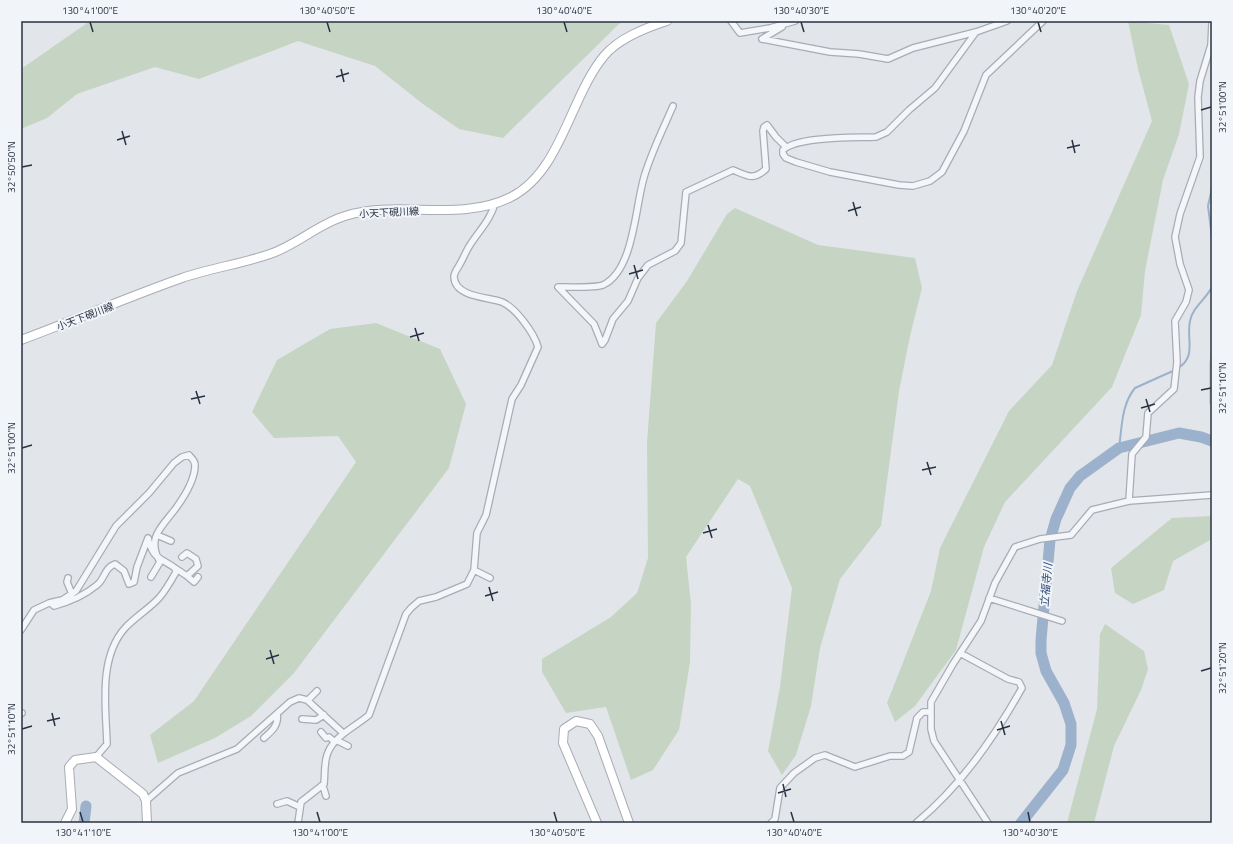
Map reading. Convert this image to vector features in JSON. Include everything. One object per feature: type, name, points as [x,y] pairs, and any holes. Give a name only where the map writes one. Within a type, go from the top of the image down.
[{"type":"main road","name":"小天下硯川線","points":[[21,340],[182,278],[270,254],[289,246],[328,222],[344,216],[363,211],[456,210],[495,203],[511,197],[527,187],[540,174],[591,76],[604,56],[616,45],[635,34],[667,21]]},
{"type":"main road","points":[[597,823],[563,743],[564,729],[576,721],[590,724],[598,736],[629,823]]},
{"type":"main road","points":[[65,823],[72,809],[69,767],[75,760],[96,757],[133,785],[146,801],[147,823]]},
{"type":"street","points":[[635,34],[657,21]]},
{"type":"street","points":[[730,21],[740,33],[795,21]]},
{"type":"street","points":[[785,24],[762,39],[830,52],[859,54],[888,59],[931,42],[949,40],[1007,21]]},
{"type":"street","points":[[976,32],[935,88],[909,110],[887,132],[876,137],[812,140],[786,147],[783,150],[783,154],[786,158],[830,172],[899,186],[913,186],[930,181],[942,172],[964,131],[986,75],[1043,21]]},
{"type":"street","points":[[1129,501],[1132,454],[1146,437],[1148,413],[1174,389],[1176,365],[1175,321],[1186,302],[1189,290],[1180,264],[1175,237],[1180,214],[1200,157],[1198,97],[1200,81],[1211,45],[1212,23]]},
{"type":"street","points":[[672,106],[644,175],[629,249],[618,269],[611,280],[603,285],[594,287],[558,287],[594,324],[602,344],[613,319],[631,296],[638,278],[648,265],[675,251],[681,243],[686,192],[733,170],[752,178],[759,176],[766,169],[763,131],[764,127],[767,125],[776,138],[786,147]]},
{"type":"street","points":[[298,823],[301,802],[324,784],[326,756],[343,733],[357,725],[369,715],[406,614],[419,601],[436,597],[467,584],[474,570],[477,533],[486,515],[512,399],[521,385],[538,347],[534,335],[503,303],[475,296],[466,292],[458,286],[454,278],[455,271],[469,246],[492,214],[495,203]]},
{"type":"street","points":[[21,630],[34,610],[62,600],[72,594],[87,575],[116,526],[149,493],[174,463],[182,457],[188,455],[193,460],[195,465],[191,482],[176,508],[162,523],[157,535],[154,544],[160,562],[152,577]]},
{"type":"street","points":[[988,823],[934,741],[931,729],[930,712],[931,702],[981,621],[989,598],[1003,567],[1015,547],[1074,533],[1092,510],[1129,501],[1212,495]]},
{"type":"street","points":[[157,535],[171,541]]},
{"type":"street","points":[[48,596],[54,606],[78,597],[98,584],[109,566],[115,564],[124,571],[129,584],[134,582],[137,567],[148,538],[151,551],[158,558],[194,582],[198,577]]},
{"type":"street","points":[[182,557],[187,553],[196,559],[198,566],[187,576]]},
{"type":"street","points":[[96,757],[107,744],[106,689],[108,660],[115,642],[125,628],[160,598],[176,572],[175,568]]},
{"type":"street","points":[[474,570],[490,578]]},
{"type":"street","points":[[68,578],[67,582],[72,594]]},
{"type":"street","points":[[989,598],[1062,621]]},
{"type":"street","points":[[916,823],[960,781],[1001,725],[1022,686],[1020,682],[1008,679],[960,653]]},
{"type":"street","points":[[308,700],[317,692]]},
{"type":"street","points":[[146,801],[178,773],[237,749],[290,702],[299,698],[308,700],[343,733]]},
{"type":"street","points":[[771,823],[775,819],[780,788],[794,773],[815,758],[825,755],[855,767],[890,756],[903,756],[909,752],[917,718],[923,712],[930,712]]},
{"type":"street","points":[[264,738],[274,728],[278,720],[277,714]]},
{"type":"street","points":[[302,719],[316,720],[324,715]]},
{"type":"street","points":[[321,732],[326,738],[329,737],[348,746]]},
{"type":"street","points":[[321,786],[324,789],[326,796]]},
{"type":"street","points":[[277,804],[287,801],[300,807]]},
{"type":"green space","points":[[90,21],[622,21],[503,138],[459,129],[423,104],[375,66],[298,41],[199,79],[155,67],[77,94],[47,118],[21,129],[21,69]]},
{"type":"green space","points":[[1128,21],[1169,25],[1189,84],[1179,134],[1163,180],[1145,271],[1141,315],[1112,387],[1005,502],[984,547],[956,650],[915,706],[895,722],[887,703],[931,591],[940,548],[1009,411],[1052,365],[1077,291],[1152,121],[1138,69]]},
{"type":"green space","points":[[735,208],[818,245],[915,258],[922,288],[910,336],[899,391],[881,526],[840,579],[820,648],[811,706],[796,755],[782,775],[768,751],[780,687],[792,588],[750,486],[738,479],[686,557],[691,604],[690,662],[679,730],[653,770],[631,780],[606,707],[566,713],[542,672],[542,659],[611,617],[637,593],[648,558],[647,442],[656,323],[687,281],[727,214]]},
{"type":"green space","points":[[376,323],[440,349],[466,404],[449,468],[294,673],[251,716],[215,738],[158,763],[150,735],[194,701],[356,462],[338,436],[274,438],[252,412],[277,360],[330,329]]},
{"type":"green space","points":[[1212,348],[1212,406],[1209,404],[1209,364]]},
{"type":"green space","points":[[1212,516],[1212,539],[1173,561],[1164,590],[1133,604],[1115,593],[1111,568],[1172,518]]},
{"type":"green space","points":[[1105,624],[1144,651],[1148,669],[1141,690],[1114,746],[1094,823],[1067,823],[1097,709],[1100,634]]},
{"type":"waterway","points":[[1212,188],[1208,206],[1212,237]]},
{"type":"waterway","points":[[1178,368],[1184,364],[1189,353],[1189,327],[1191,316],[1212,287]]},
{"type":"waterway","points":[[1119,448],[1125,409],[1130,395],[1135,388],[1175,370]]},
{"type":"waterway","name":"立福寺川","points":[[1021,823],[1063,770],[1071,745],[1071,724],[1064,703],[1046,671],[1041,653],[1050,540],[1056,519],[1070,488],[1080,476],[1119,448],[1179,433],[1201,437],[1212,441]]},
{"type":"waterway","points":[[84,823],[86,806]]}]
